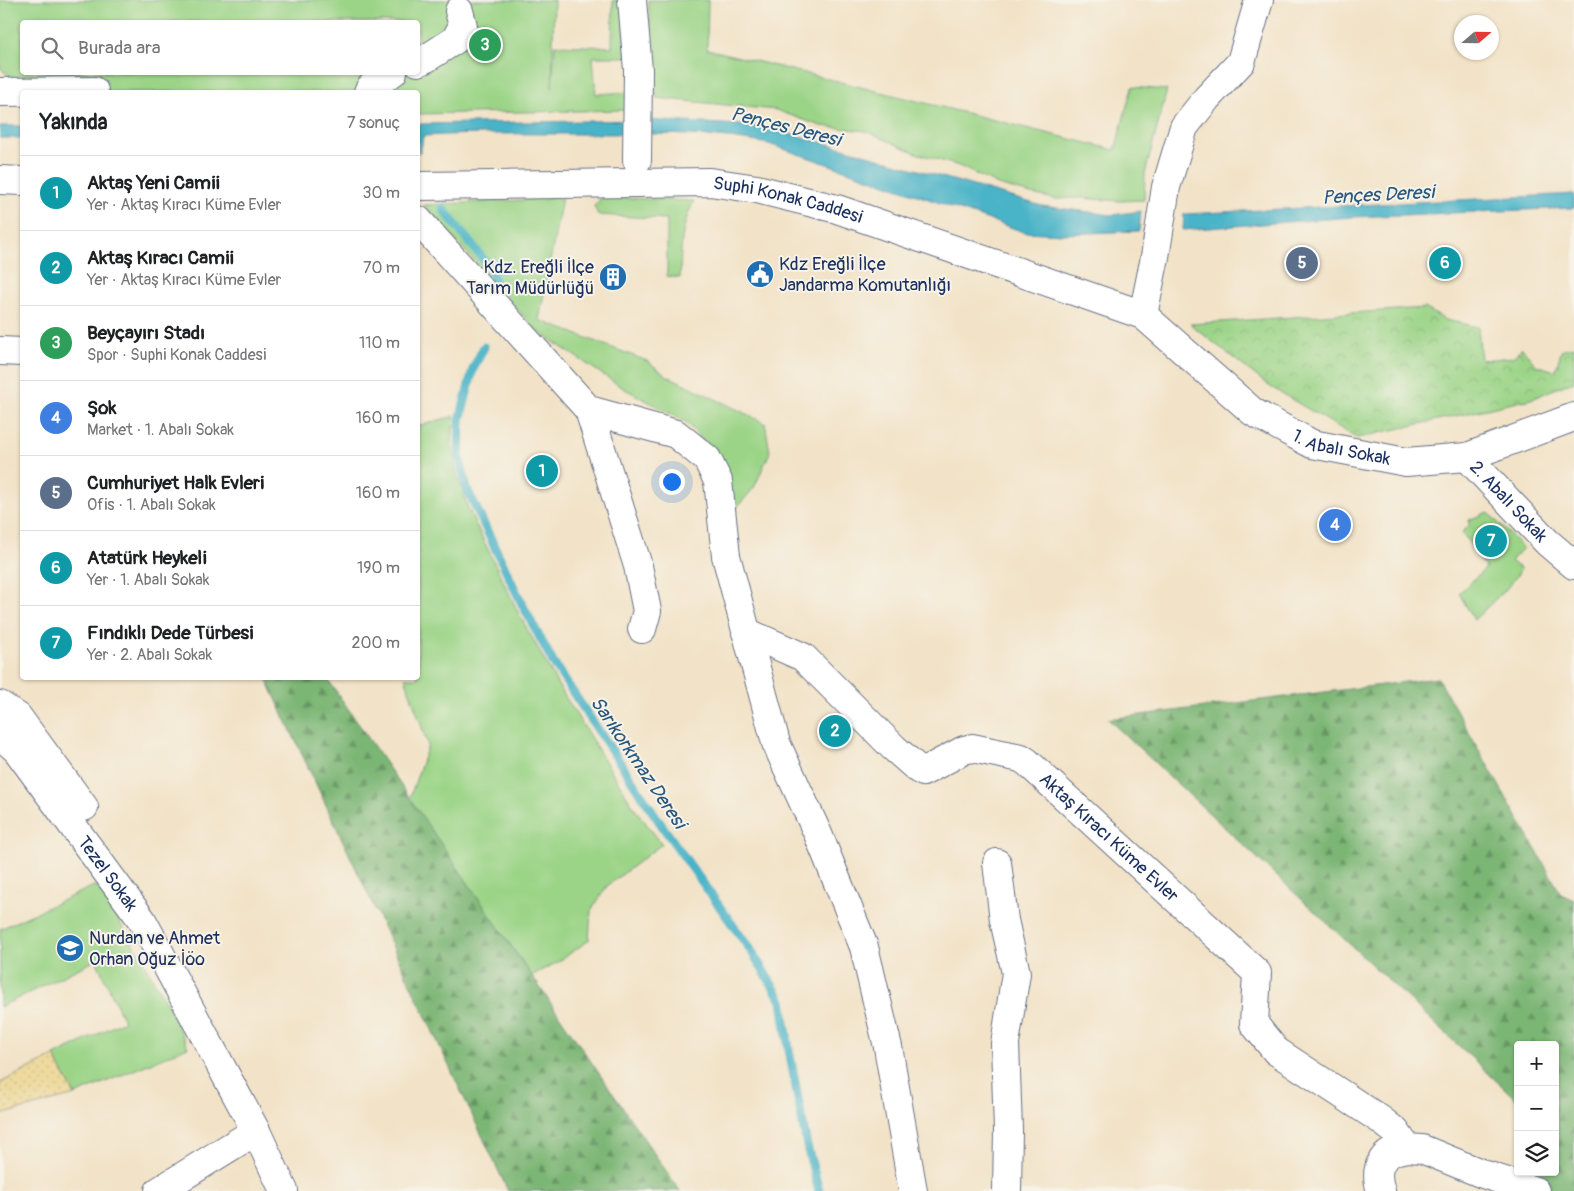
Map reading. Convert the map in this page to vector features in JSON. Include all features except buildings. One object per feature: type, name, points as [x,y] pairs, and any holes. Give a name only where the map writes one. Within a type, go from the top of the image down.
[{"type":"street","points":[[632,0],[638,70],[637,160]]},
{"type":"street","points":[[1143,315],[1166,187],[1184,127],[1207,98],[1241,62],[1259,0]]},
{"type":"street","points":[[420,61],[455,40],[463,26],[459,11]]},
{"type":"street","points":[[369,90],[389,75]]},
{"type":"street","points":[[0,92],[20,92]]},
{"type":"street","points":[[0,180],[20,181]]},
{"type":"street","name":"Suphi Konak Caddesi","points":[[420,186],[710,182],[757,189],[837,209],[1143,315]]},
{"type":"street","points":[[420,222],[589,410],[638,566],[647,611],[642,629]]},
{"type":"street","name":"1. Abalı Sokak","points":[[1143,315],[1253,412],[1312,444],[1406,462],[1467,456],[1574,417]]},
{"type":"street","points":[[0,351],[20,352]]},
{"type":"street","points":[[589,410],[676,434],[707,459],[718,481],[726,556],[776,743],[818,834],[864,947],[888,1047],[913,1191]]},
{"type":"street","name":"2. Abalı Sokak","points":[[1467,456],[1547,542],[1574,565]]},
{"type":"street","name":"Aktaş Kıracı Küme Evler","points":[[746,632],[803,657],[894,748],[923,772],[964,750],[972,748],[1021,758],[1027,762],[1257,973],[1254,1024],[1276,1052],[1381,1120],[1396,1132],[1407,1148]]},
{"type":"street","points":[[0,705],[18,717],[100,829]]},
{"type":"street","name":"Tezel Sokak","points":[[0,735],[17,750],[73,823],[142,920],[256,1131],[284,1191]]},
{"type":"street","points":[[997,863],[1004,920],[1016,973],[1005,1044],[1008,1130],[1007,1191]]},
{"type":"street","points":[[159,1191],[256,1131]]},
{"type":"street","points":[[1381,1191],[1377,1177],[1381,1163],[1388,1154],[1398,1149],[1407,1148],[1422,1149],[1483,1174],[1535,1191]]},
{"type":"green space","points":[[0,0],[554,0],[552,88],[555,45],[612,47],[613,0],[621,0],[627,57],[593,57],[596,94],[630,92],[629,110],[420,114],[420,90],[26,90],[0,68]]},
{"type":"green space","points":[[648,0],[708,0],[707,49],[1115,150],[1132,87],[1167,90],[1145,174],[1144,200],[1055,199],[1031,194],[998,185],[959,166],[916,153],[866,131],[821,126],[776,110],[656,98]]},
{"type":"green space","points":[[602,197],[694,201],[684,230],[680,278],[667,276],[667,219],[598,215],[594,206]]},
{"type":"green space","points":[[562,198],[539,320],[647,361],[666,375],[765,423],[770,452],[754,488],[732,513],[703,441],[686,422],[623,388],[537,331],[424,205]]},
{"type":"green space","points":[[1425,308],[1445,320],[1478,327],[1481,360],[1513,357],[1522,348],[1536,365],[1555,371],[1562,349],[1574,347],[1574,381],[1531,399],[1357,438],[1269,386],[1190,324]]},
{"type":"green space","points":[[454,416],[452,446],[456,471],[468,508],[519,614],[558,685],[635,809],[662,844],[607,886],[591,911],[589,940],[558,962],[513,985],[403,817],[428,745],[406,680],[420,680],[420,425]]},
{"type":"green space","points":[[1488,512],[1523,548],[1511,561],[1521,569],[1511,584],[1474,620],[1459,593],[1486,568],[1462,532],[1469,526],[1469,520]]},
{"type":"green space","points":[[1438,678],[1561,894],[1574,900],[1574,1191],[1530,1191],[1536,1176],[1559,1176],[1559,1041],[1514,1041],[1514,1097],[1108,719]]},
{"type":"green space","points":[[267,680],[328,680],[680,1191],[508,1191]]},
{"type":"green space","points":[[96,885],[132,942],[166,1002],[188,1047],[75,1095],[54,1056],[124,1021],[96,960],[0,1007],[0,929]]},
{"type":"sand","points":[[54,1056],[75,1095],[0,1115],[0,1083]]},
{"type":"water","points":[[643,120],[762,126],[1042,206],[1112,215],[1141,211],[1139,231],[1062,234],[1024,232],[769,144],[745,140],[676,134],[483,134],[423,136],[420,152],[420,124]]},
{"type":"water","points":[[0,126],[20,126],[20,138],[0,138]]},
{"type":"water","points":[[1574,194],[1574,208],[1353,217],[1183,230],[1184,214]]},
{"type":"waterway","name":"Sarıkorkmaz Deresi","points":[[443,209],[492,270],[494,283]]},
{"type":"waterway","name":"Sarıkorkmaz Deresi","points":[[484,347],[473,369],[460,420],[459,456],[467,489],[523,606],[554,664],[665,830],[752,952],[782,1001],[807,1146],[819,1191]]},
{"type":"place","name":"Beyçayırı Stadı","points":[[485,45]]},
{"type":"place","name":"Cumhuriyet Halk Evleri","points":[[1302,263]]},
{"type":"place","name":"Atatürk Heykeli","points":[[1445,263]]},
{"type":"place","name":"Kdz Ereğli İlçe Jandarma Komutanlığı","points":[[760,274]]},
{"type":"place","name":"Kdz. Ereğli İlçe Tarım Müdürlüğü","points":[[613,277]]},
{"type":"place","name":"Aktaş Yeni Camii","points":[[542,471]]},
{"type":"place","name":"Şok","points":[[1335,525]]},
{"type":"place","name":"Fındıklı Dede Türbesi","points":[[1491,541]]},
{"type":"place","name":"Aktaş Kıracı Camii","points":[[835,731]]},
{"type":"place","name":"Nurdan ve Ahmet Orhan Oğuz İöo","points":[[70,948]]},
{"type":"water label","name":"Pençes Deresi","points":[[786,126]]},
{"type":"water label","name":"Pençes Deresi","points":[[1378,194]]}]
